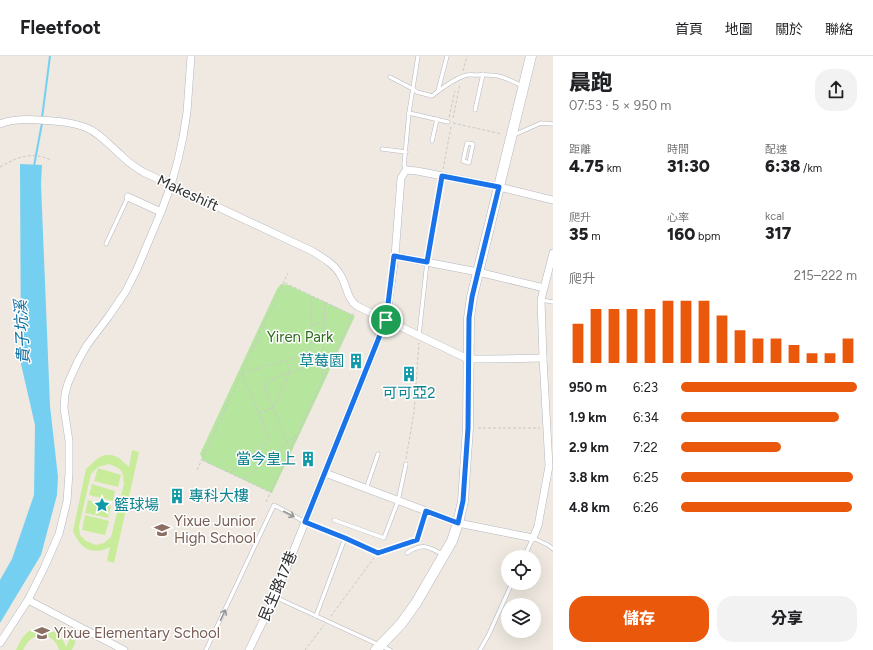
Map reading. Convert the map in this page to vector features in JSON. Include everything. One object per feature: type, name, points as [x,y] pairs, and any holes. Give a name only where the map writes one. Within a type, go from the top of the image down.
[{"type":"main road","points":[[378,648],[401,624],[416,603],[445,555],[452,541],[458,523],[463,501],[468,428],[469,318],[472,297],[531,56]]},
{"type":"street","points":[[0,643],[28,600],[59,534],[67,501],[70,473],[69,447],[64,408],[68,382],[84,350],[126,291],[161,212],[171,185],[184,131],[187,112],[191,56]]},
{"type":"street","name":"Makeshift","points":[[0,124],[23,119],[49,120],[88,128],[100,136],[122,156],[143,172],[312,251],[325,259],[335,267],[341,276],[353,303],[357,306]]},
{"type":"street","points":[[406,170],[499,187],[553,200]]},
{"type":"street","name":"民生路17巷","points":[[249,650],[275,597],[386,320],[394,256],[401,178],[406,170]]},
{"type":"street","points":[[128,197],[161,212]]},
{"type":"street","points":[[325,473],[458,523],[533,538],[538,526],[549,466],[549,425],[542,358],[541,300],[552,255]]},
{"type":"street","points":[[394,256],[478,272],[544,288]]},
{"type":"street","points":[[357,306],[468,359],[542,358]]},
{"type":"street","points":[[28,600],[124,650]]},
{"type":"lane","points":[[406,170],[404,166],[409,113],[418,56]]},
{"type":"lane","points":[[438,91],[447,56]]},
{"type":"lane","points":[[474,110],[483,74]]},
{"type":"lane","points":[[390,77],[417,92],[432,96],[466,75],[499,75],[523,86]]},
{"type":"lane","points":[[409,113],[450,122]]},
{"type":"lane","points":[[432,141],[437,119]]},
{"type":"lane","points":[[511,136],[541,123],[553,124]]},
{"type":"lane","points":[[467,143],[473,144],[469,163],[466,162],[463,161],[467,143]]},
{"type":"lane","points":[[382,149],[406,152]]},
{"type":"lane","points":[[106,244],[128,197]]},
{"type":"lane","points":[[420,336],[427,262]]},
{"type":"lane","points":[[541,300],[553,302]]},
{"type":"lane","points":[[366,489],[378,454]]},
{"type":"lane","points":[[334,520],[384,538],[398,501],[406,464]]},
{"type":"lane","points":[[206,650],[274,505],[305,522],[378,553],[417,540],[426,511]]},
{"type":"lane","points":[[316,616],[345,538]]},
{"type":"lane","points":[[527,550],[533,538],[553,549]]},
{"type":"lane","points":[[408,553],[420,546],[428,546],[445,555]]},
{"type":"lane","points":[[480,650],[509,590]]},
{"type":"lane","points":[[275,597],[327,621],[378,648],[390,650]]},
{"type":"path","points":[[450,122],[467,56]]},
{"type":"path","points":[[427,262],[455,91]]},
{"type":"path","points":[[450,122],[511,136]]},
{"type":"path","points":[[0,167],[11,160],[23,156],[35,155],[51,160]]},
{"type":"path","points":[[197,470],[288,273]]},
{"type":"path","points":[[284,282],[353,316]]},
{"type":"path","points":[[242,373],[311,352],[311,295]]},
{"type":"path","points":[[322,381],[326,302]]},
{"type":"path","points":[[266,502],[357,306]]},
{"type":"path","points":[[311,325],[325,321]]},
{"type":"path","points":[[406,464],[414,412],[420,336]]},
{"type":"path","points":[[259,413],[273,408],[290,373],[287,360]]},
{"type":"path","points":[[291,449],[263,383],[323,360],[331,363]]},
{"type":"path","points":[[229,473],[270,440],[242,373]]},
{"type":"path","points":[[468,428],[549,425]]},
{"type":"path","points":[[243,480],[297,435]]},
{"type":"path","points":[[258,450],[262,464]]},
{"type":"path","points":[[202,460],[270,492]]},
{"type":"path","points":[[305,650],[378,553]]},
{"type":"green space","name":"Yiren Park","points":[[281,284],[288,285],[355,316],[272,493],[206,462],[200,454],[277,289]]},
{"type":"green space","points":[[132,450],[139,452],[114,563],[107,561],[110,547],[98,551],[86,549],[79,542],[73,531],[86,469],[98,458],[105,455],[112,455],[119,458],[129,467]],"holes":[[[109,464],[121,471],[124,484],[111,537],[104,543],[96,545],[86,541],[80,535],[79,526],[91,474],[98,467]]]},
{"type":"green space","points":[[98,468],[121,475],[118,487],[94,481]]},
{"type":"green space","points":[[92,484],[115,491],[113,501],[89,495]]},
{"type":"green space","points":[[88,500],[111,506],[108,518],[85,513]]},
{"type":"green space","points":[[85,515],[109,521],[105,535],[82,530]]},
{"type":"green space","points":[[35,628],[46,628],[55,632],[64,642],[66,647],[70,638],[76,641],[72,650],[59,650],[52,639],[40,636],[31,639],[23,650],[16,650],[23,637]]},
{"type":"water","points":[[20,164],[42,165],[41,184],[50,406],[58,477],[57,495],[41,555],[0,623],[0,580],[12,559],[34,495],[35,425],[21,364]]},
{"type":"waterway","name":"貴子坑溪","points":[[42,118],[50,56]]},
{"type":"waterway","name":"貴子坑溪","points":[[34,166],[42,123]]},
{"type":"place","name":"草莓園","points":[[356,361]]},
{"type":"place","name":"可可亞2","points":[[409,374]]},
{"type":"place","name":"當今皇上","points":[[308,459]]},
{"type":"place","name":"專科大樓","points":[[177,496]]},
{"type":"place","name":"籃球場","points":[[102,505]]},
{"type":"place","name":"Yixue Junior High School","points":[[162,530]]},
{"type":"place","name":"Yixue Elementary School","points":[[42,633]]},
{"type":"route","points":[[442,176],[499,187],[472,297],[469,318],[468,428],[463,501],[458,523],[426,511],[417,540],[378,553],[305,522],[386,320],[394,256],[427,262],[442,176]]}]
